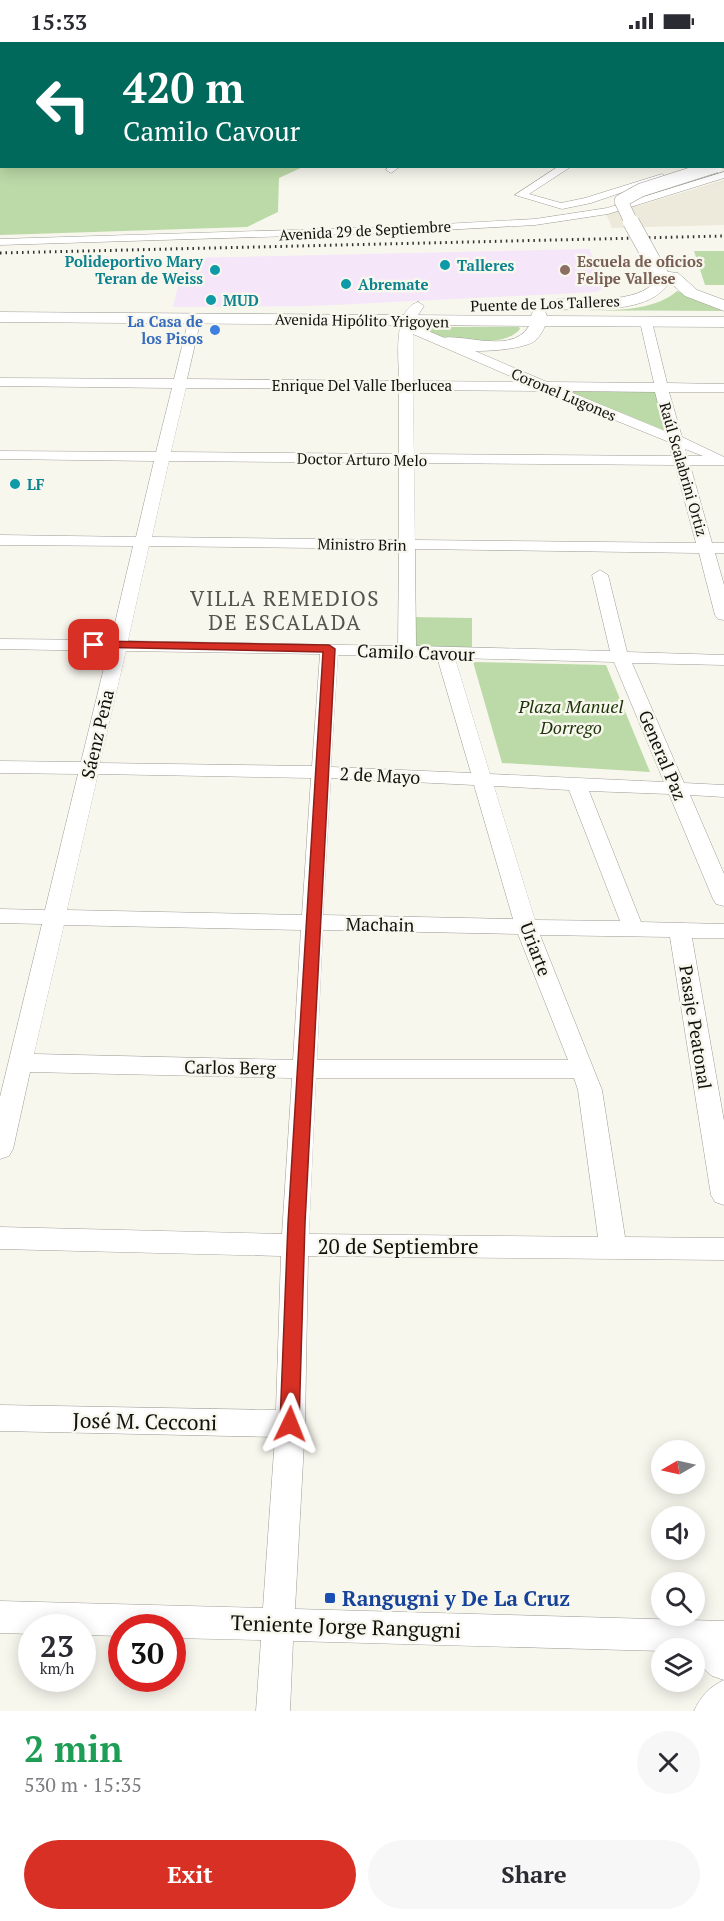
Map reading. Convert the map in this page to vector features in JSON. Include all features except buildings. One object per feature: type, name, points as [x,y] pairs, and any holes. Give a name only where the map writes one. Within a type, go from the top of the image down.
[{"type":"main road","name":"Puente de Los Talleres","points":[[542,311],[622,301],[648,296],[657,291],[662,286],[661,276],[621,201],[633,193],[710,168]]},
{"type":"main road","points":[[724,169],[638,196],[631,202],[672,276],[691,293],[724,312]]},
{"type":"main road","name":"Puente de Los Talleres","points":[[410,317],[542,311],[615,306],[647,301],[670,288],[672,276]]},
{"type":"main road","name":"Avenida Hipólito Yrigoyen","points":[[0,311],[371,314],[410,317]]},
{"type":"main road","name":"Avenida Hipólito Yrigoyen","points":[[0,317],[410,317],[542,311],[724,312]]},
{"type":"main road","name":"Avenida Hipólito Yrigoyen","points":[[542,311],[646,322],[724,312]]},
{"type":"main road","points":[[444,342],[502,346],[530,337],[542,311]]},
{"type":"street","points":[[535,222],[522,217],[524,205],[565,168]]},
{"type":"street","points":[[663,168],[680,172]]},
{"type":"street","name":"Avenida 29 de Septiembre","points":[[0,241],[397,226],[467,221],[524,205],[560,206],[587,201],[691,168]]},
{"type":"street","name":"Avenida 29 de Septiembre","points":[[0,241],[354,232],[535,222],[608,211],[724,175]]},
{"type":"street","points":[[587,201],[607,205],[608,211]]},
{"type":"street","points":[[407,652],[406,386],[410,317]]},
{"type":"street","name":"Coronel Lugones","points":[[410,317],[444,342],[676,442],[724,460]]},
{"type":"street","name":"Sáenz Peña","points":[[0,1149],[195,318]]},
{"type":"street","name":"Raúl Scalabrini Ortiz","points":[[646,322],[661,387],[724,615]]},
{"type":"street","name":"Enrique Del Valle Iberlucea","points":[[0,382],[724,387]]},
{"type":"street","name":"Doctor Arturo Melo","points":[[0,455],[724,460]]},
{"type":"street","name":"Ministro Brin","points":[[0,540],[724,548]]},
{"type":"street","name":"General Paz","points":[[600,575],[616,646],[724,899]]},
{"type":"street","name":"Camilo Cavour","points":[[1,645],[329,649],[724,660]]},
{"type":"street","points":[[273,1711],[290,1424],[296,1245],[312,922],[329,649]]},
{"type":"street","name":"Uriarte","points":[[445,654],[526,926],[590,1090],[612,1247]]},
{"type":"street","name":"2 de Mayo","points":[[0,767],[320,772],[724,790]]},
{"type":"street","points":[[578,784],[633,928]]},
{"type":"street","name":"Machain","points":[[0,916],[724,931]]},
{"type":"street","name":"Pasaje Peatonal","points":[[680,930],[724,1195]]},
{"type":"street","name":"Carlos Berg","points":[[20,1063],[305,1069],[583,1069]]},
{"type":"street","name":"20 de Septiembre","points":[[0,1238],[296,1245],[724,1249]]},
{"type":"street","name":"José M. Cecconi","points":[[0,1418],[290,1424]]},
{"type":"street","name":"Teniente Jorge Rangugni","points":[[0,1617],[724,1637]]},
{"type":"street","points":[[692,1636],[724,1664]]},
{"type":"street","points":[[711,1711],[724,1697]]},
{"type":"shaded area","points":[[724,180],[724,225],[612,228],[605,211],[641,205]]},
{"type":"shaded area","points":[[589,249],[608,285],[597,292],[314,306],[173,307],[185,258]]},
{"type":"green space","points":[[0,168],[301,168],[279,178],[278,212],[247,227],[0,235]]},
{"type":"green space","points":[[694,251],[724,251],[724,285],[705,285]]},
{"type":"green space","points":[[677,291],[724,308],[724,311],[607,310],[638,308],[666,299]]},
{"type":"green space","points":[[426,327],[519,327],[520,329],[506,338],[474,342],[443,338],[423,329]]},
{"type":"green space","points":[[563,389],[657,390],[668,432]]},
{"type":"green space","points":[[410,617],[472,618],[472,651],[412,649]]},
{"type":"green space","name":"Plaza Manuel Dorrego","points":[[473,662],[606,665],[650,772],[502,763]]},
{"type":"railway","points":[[0,253],[724,236]]},
{"type":"place","name":"Talleres","points":[[445,265]]},
{"type":"place","name":"Polideportivo Mary Teran de Weiss","points":[[215,270]]},
{"type":"place","name":"Escuela de oficios Felipe Vallese","points":[[565,270]]},
{"type":"place","name":"Abremate","points":[[346,284]]},
{"type":"place","name":"MUD","points":[[211,300]]},
{"type":"place","name":"La Casa de los Pisos","points":[[215,330]]},
{"type":"place","name":"LF","points":[[15,484]]},
{"type":"place","name":"Rangugni y De La Cruz","points":[[330,1598]]},
{"type":"district","name":"VILLA REMEDIOS DE ESCALADA","points":[[285,610]]},
{"type":"route","points":[[94,645],[329,649],[320,772],[297,1223],[290,1424]]}]
